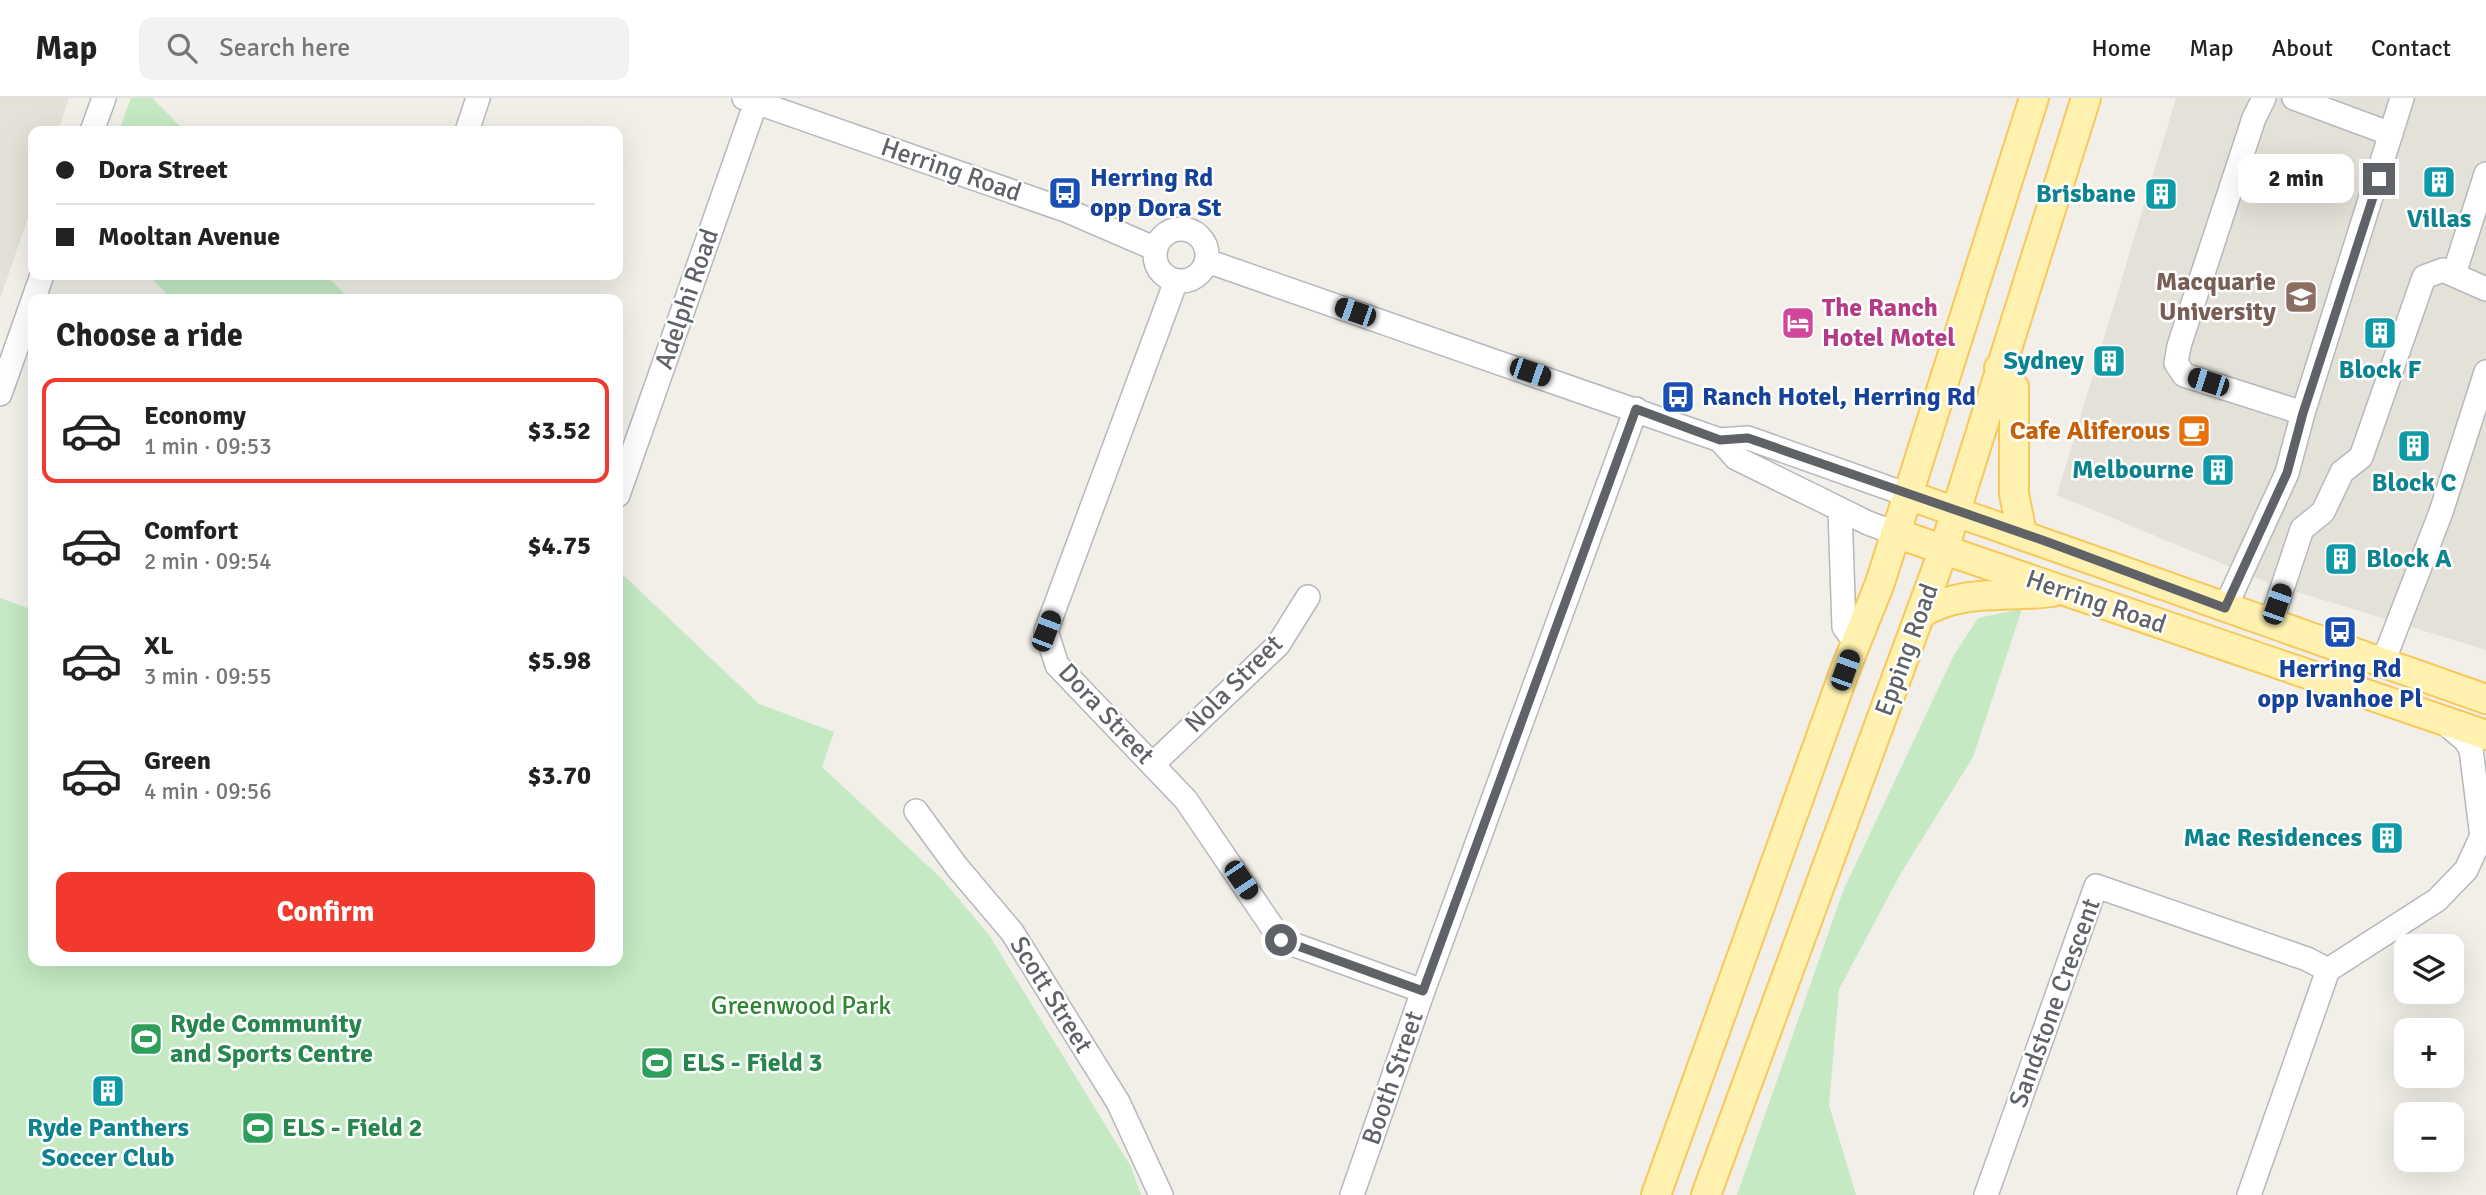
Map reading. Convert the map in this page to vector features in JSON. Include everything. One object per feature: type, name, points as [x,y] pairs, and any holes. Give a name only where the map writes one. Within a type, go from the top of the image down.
[{"type":"main road","name":"Epping Road","points":[[1657,1195],[1855,642],[1880,583],[2034,98]]},
{"type":"main road","name":"Epping Road","points":[[1706,1195],[1944,549],[2086,98]]},
{"type":"main road","points":[[1999,368],[2014,387],[2014,494],[2022,533]]},
{"type":"main road","name":"Herring Road","points":[[1908,495],[2022,533],[2270,625],[2486,699]]},
{"type":"main road","name":"Herring Road","points":[[1895,533],[2486,735]]},
{"type":"main road","points":[[1920,614],[1940,602],[1965,596],[2062,591]]},
{"type":"street","points":[[95,126],[104,98]]},
{"type":"street","points":[[469,126],[478,98]]},
{"type":"street","points":[[2264,98],[2259,105],[2233,181],[2179,346],[2176,363],[2184,375],[2303,413]]},
{"type":"street","points":[[2294,98],[2391,134]]},
{"type":"street","points":[[2225,608],[2287,473],[2303,413],[2402,98]]},
{"type":"street","name":"Herring Road","points":[[750,100],[1068,211],[1156,249]]},
{"type":"street","name":"Adelphi Road","points":[[623,480],[750,100]]},
{"type":"street","points":[[2454,274],[2486,174]]},
{"type":"street","points":[[1183,229],[1199,236],[1204,243],[1207,261],[1204,268],[1192,279],[1177,281],[1162,272],[1156,249],[1166,234],[1183,229]]},
{"type":"street","name":"Herring Road","points":[[1207,261],[1720,440],[1748,438],[1908,495]]},
{"type":"street","points":[[2270,625],[2302,529],[2323,512],[2342,472],[2361,457],[2424,277],[2442,270],[2486,289]]},
{"type":"street","name":"Dora Street","points":[[1177,281],[1046,631],[1057,665],[1186,800],[1281,940],[1423,991]]},
{"type":"street","points":[[0,394],[28,315]]},
{"type":"street","points":[[2383,662],[2441,512],[2486,372]]},
{"type":"street","name":"Booth Street","points":[[1352,1195],[1423,991],[1636,409]]},
{"type":"street","name":"Herring Road","points":[[1720,440],[1736,458],[1840,510],[1895,533]]},
{"type":"street","points":[[1840,510],[1844,627],[1855,642]]},
{"type":"street","name":"Nola Street","points":[[1153,764],[1278,645],[1308,597]]},
{"type":"street","points":[[2249,1195],[2328,970],[2437,900],[2466,870],[2484,832],[2471,749],[2465,740],[2440,719]]},
{"type":"street","name":"Scott Street","points":[[916,811],[957,867],[1012,932],[1118,1102],[1161,1195]]},
{"type":"street","name":"Sandstone Crescent","points":[[1986,1195],[2096,886],[2307,959],[2328,970]]},
{"type":"shaded area","points":[[0,98],[69,98],[60,126],[28,126],[28,218],[0,299]]},
{"type":"shaded area","name":"Macquarie University","points":[[2176,98],[2486,98],[2486,650],[2271,584],[2057,495]]},
{"type":"green space","points":[[131,98],[152,98],[180,126],[121,126]]},
{"type":"green space","points":[[153,280],[331,280],[345,294],[167,294]]},
{"type":"green space","name":"Greenwood Park","points":[[623,575],[759,704],[834,732],[822,767],[941,878],[989,935],[1131,1167],[1141,1195],[0,1195],[0,598],[28,608],[28,966],[623,966]]},
{"type":"green space","points":[[2022,609],[1973,757],[1901,873],[1839,989],[1829,1105],[1856,1195],[1737,1195],[1843,891],[1954,655],[1978,618]]},
{"type":"place","name":"Villas","points":[[2439,182]]},
{"type":"place","name":"Herring Rd opp Dora St","points":[[1065,193]]},
{"type":"place","name":"Brisbane","points":[[2161,194]]},
{"type":"place","name":"Macquarie University","points":[[2301,297]]},
{"type":"place","name":"The Ranch Hotel Motel","points":[[1798,323]]},
{"type":"place","name":"Block F","points":[[2380,333]]},
{"type":"place","name":"Sydney","points":[[2109,361]]},
{"type":"place","name":"Ranch Hotel, Herring Rd","points":[[1678,397]]},
{"type":"place","name":"Cafe Aliferous","points":[[2194,431]]},
{"type":"place","name":"Block C","points":[[2414,446]]},
{"type":"place","name":"Melbourne","points":[[2218,470]]},
{"type":"place","name":"Block A","points":[[2341,559]]},
{"type":"place","name":"Herring Rd opp Ivanhoe Pl","points":[[2340,632]]},
{"type":"place","name":"Mac Residences","points":[[2387,838]]},
{"type":"place","name":"Ryde Community and Sports Centre","points":[[146,1039]]},
{"type":"place","name":"ELS - Field 3","points":[[657,1063]]},
{"type":"place","name":"Ryde Panthers Soccer Club","points":[[108,1091]]},
{"type":"place","name":"ELS - Field 2","points":[[258,1128]]},
{"type":"route","points":[[1281,940],[1423,991],[1636,409],[1720,440],[1748,438],[2045,541],[2225,608],[2287,473],[2303,413],[2379,179]]}]
